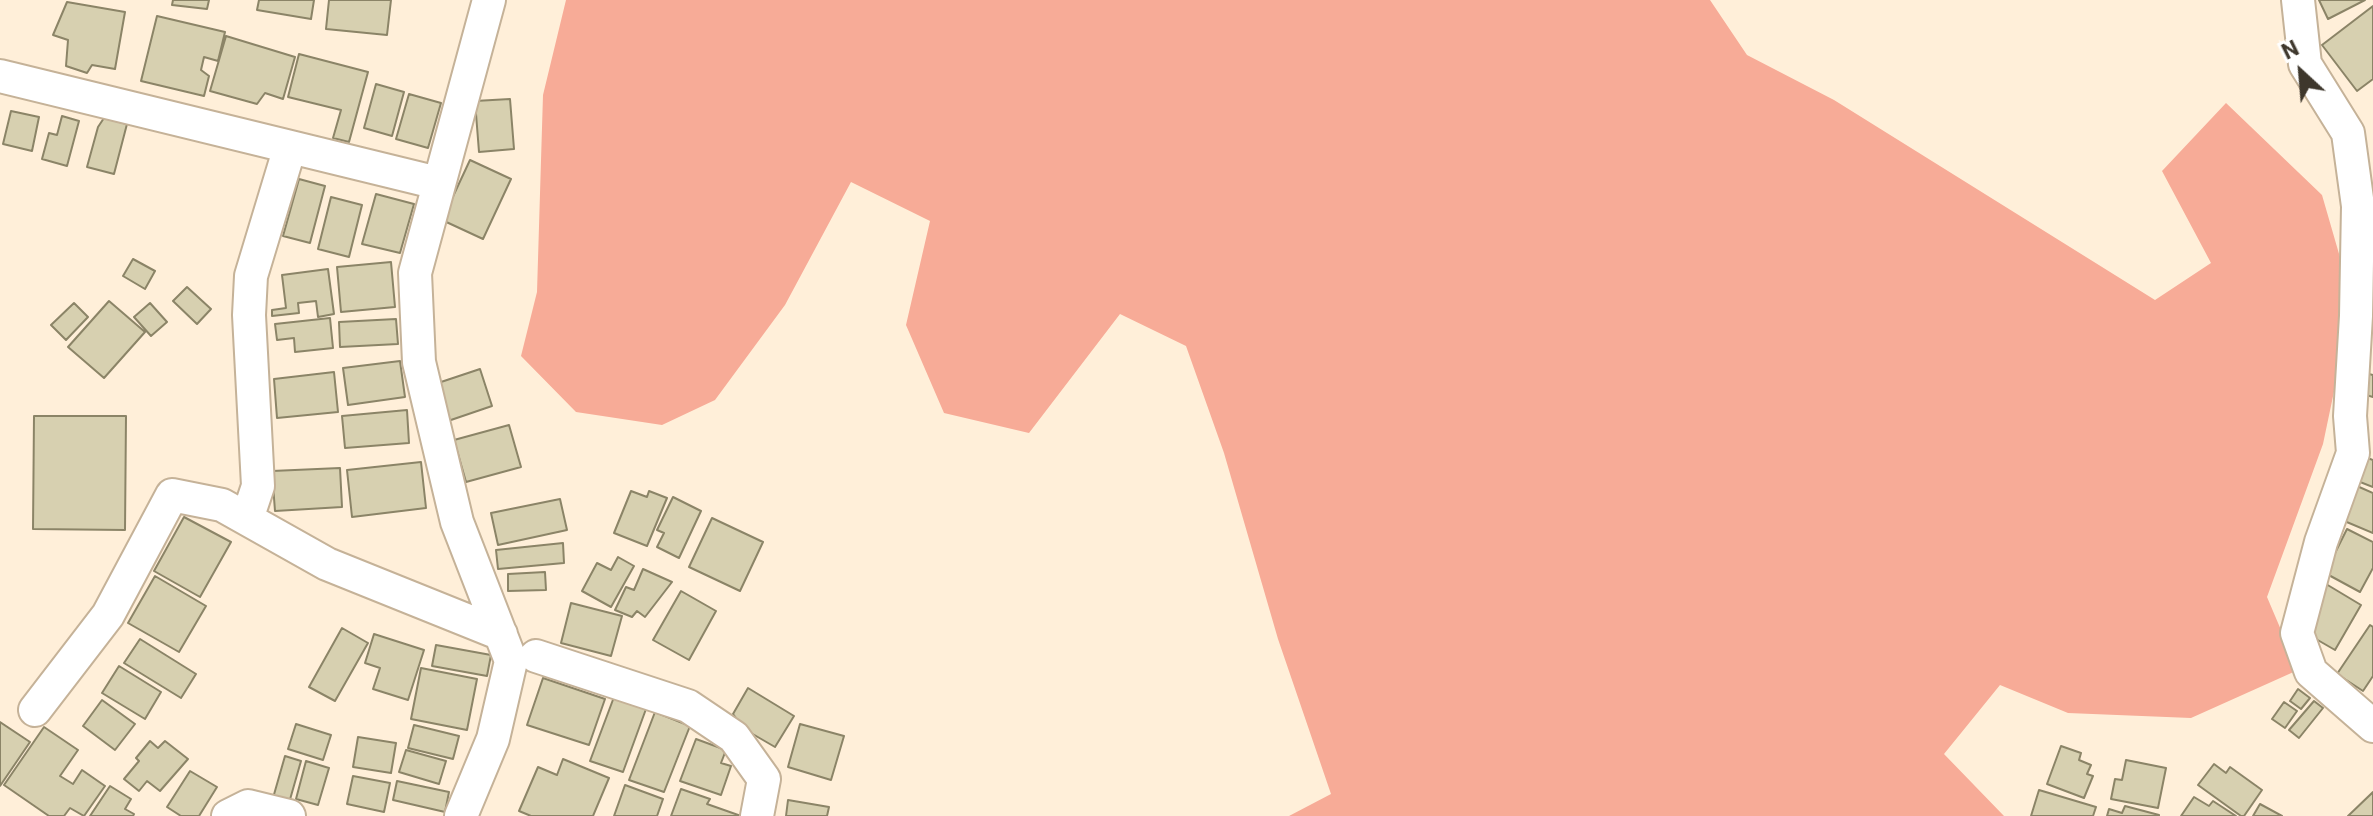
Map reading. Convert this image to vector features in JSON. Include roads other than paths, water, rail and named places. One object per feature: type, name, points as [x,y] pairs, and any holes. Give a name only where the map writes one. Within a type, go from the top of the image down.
[{"type":"street","points":[[461,816],[493,739],[511,661],[457,522],[419,362],[415,273],[489,0]]},
{"type":"street","points":[[2298,0],[2305,64],[2348,133],[2362,143],[2358,206],[2365,288],[2350,416],[2353,453],[2321,542],[2297,633],[2311,672],[2373,726]]},
{"type":"street","points":[[0,76],[438,183]]},
{"type":"street","points":[[247,519],[258,486],[249,315],[251,276],[290,147]]},
{"type":"street","points":[[35,710],[108,615],[172,495],[222,505],[327,564],[501,634]]},
{"type":"street","points":[[536,656],[688,706],[734,737],[764,779],[757,816]]},
{"type":"street","points":[[228,816],[248,806],[289,816]]}]
